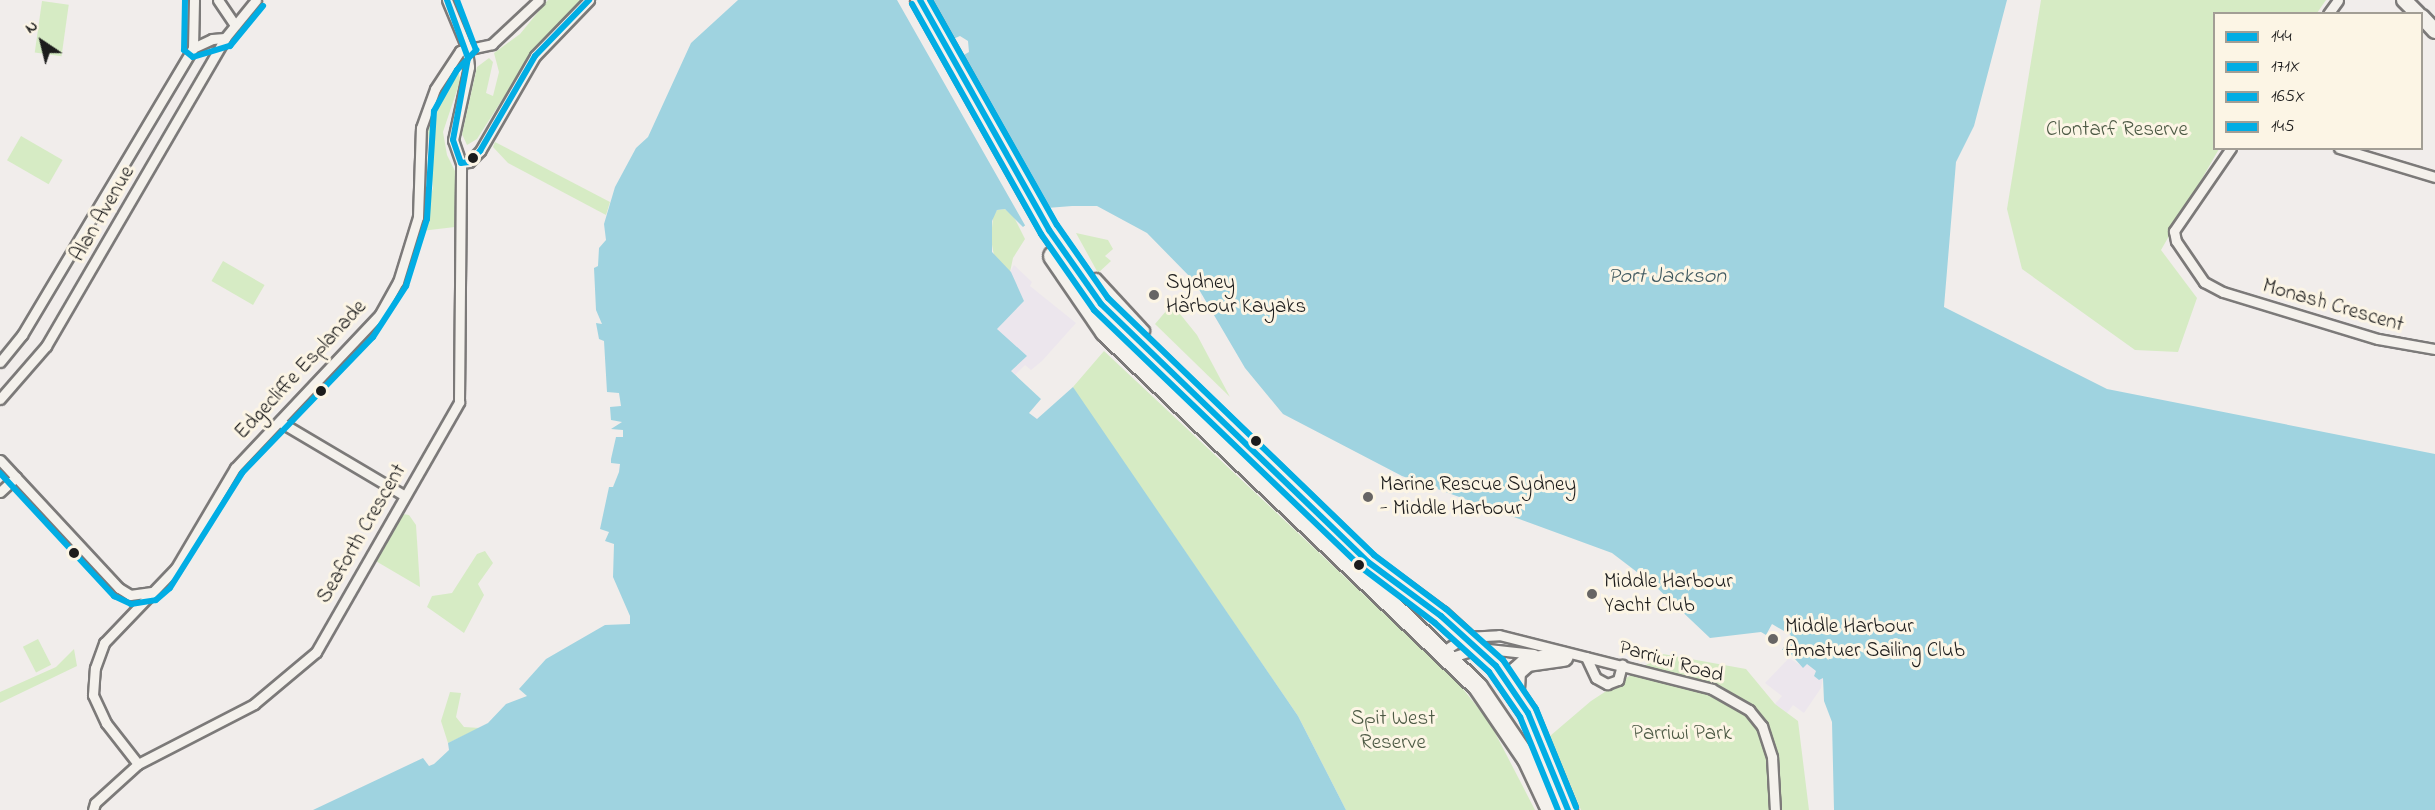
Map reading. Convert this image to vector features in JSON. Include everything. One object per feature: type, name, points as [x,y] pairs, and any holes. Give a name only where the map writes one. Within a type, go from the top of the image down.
[{"type":"highway","points":[[909,0],[1045,232],[1101,304],[1164,368],[1368,562],[1472,643],[1515,690],[1543,744],[1568,810]]},
{"type":"highway","points":[[920,0],[1045,232],[1071,286],[1105,332],[1478,687],[1509,728],[1551,810]]},
{"type":"highway","points":[[1515,690],[1516,672],[1527,662],[1577,657]]},
{"type":"street","points":[[194,0],[194,48],[212,39],[225,38]]},
{"type":"street","points":[[218,0],[234,24]]},
{"type":"street","name":"Alan Avenue","points":[[0,399],[46,346],[225,38],[255,0]]},
{"type":"street","points":[[447,0],[467,48],[492,44],[539,0]]},
{"type":"street","points":[[465,163],[480,151],[535,56],[589,0]]},
{"type":"street","points":[[2404,0],[2416,12]]},
{"type":"street","points":[[2423,19],[2435,31]]},
{"type":"street","name":"Alan Avenue","points":[[0,362],[22,335],[194,48]]},
{"type":"street","name":"Seaforth Crescent","points":[[93,810],[95,803],[138,764],[254,704],[316,652],[459,402],[465,163],[453,140],[469,67],[467,48]]},
{"type":"street","name":"Edgecliffe Esplanade","points":[[138,764],[106,723],[93,695],[95,668],[104,643],[176,568],[235,468],[366,332],[398,282],[418,216],[425,108],[449,65],[460,51],[467,48]]},
{"type":"street","name":"Monash Crescent","points":[[2229,150],[2174,231],[2176,241],[2204,282],[2223,292],[2378,339],[2435,349]]},
{"type":"street","points":[[2346,150],[2435,177]]},
{"type":"street","points":[[1096,278],[1144,330]]},
{"type":"street","points":[[280,422],[405,496]]},
{"type":"street","points":[[0,460],[119,588],[130,595],[152,592]]},
{"type":"street","points":[[0,492],[16,477]]},
{"type":"street","name":"Parriwi Road","points":[[1445,655],[1472,643],[1499,635],[1577,657]]},
{"type":"street","name":"Parriwi Road","points":[[1445,655],[1472,643],[1622,665],[1712,689],[1749,710],[1762,726],[1768,742],[1775,810]]},
{"type":"street","points":[[1577,657],[1594,675],[1607,684],[1618,680],[1622,665]]},
{"type":"shaded area","points":[[1014,265],[1032,282],[1030,286],[1076,323],[1042,361],[1031,370],[1025,365],[1015,375],[1011,371],[1020,361],[997,329],[1024,301],[1010,272]]},
{"type":"shaded area","points":[[1789,658],[1803,667],[1807,664],[1816,671],[1814,676],[1823,678],[1821,688],[1804,713],[1793,705],[1787,713],[1775,704],[1782,696],[1765,683]]},
{"type":"green space","points":[[548,0],[584,0],[525,64],[477,139],[467,145],[462,134],[477,67],[489,58],[493,62],[486,93],[493,96],[499,72],[494,53],[520,34]]},
{"type":"green space","name":"Clontarf Reserve","points":[[2041,0],[2326,0],[2318,12],[2213,12],[2213,150],[2218,150],[2161,250],[2197,298],[2178,352],[2135,350],[2022,269],[2007,209]]},
{"type":"green space","points":[[42,1],[69,5],[62,56],[35,52]]},
{"type":"green space","points":[[458,65],[460,81],[443,132],[447,155],[456,173],[455,227],[421,231],[433,188],[428,132],[433,108]]},
{"type":"green space","points":[[21,136],[63,160],[49,184],[7,160]]},
{"type":"green space","points":[[495,142],[610,202],[606,215],[508,163],[493,147]]},
{"type":"green space","points":[[1005,209],[1014,217],[1025,239],[1013,258],[1010,272],[994,256],[991,239],[993,217],[997,210]]},
{"type":"green space","points":[[1076,233],[1108,240],[1113,249],[1105,256],[1111,261],[1098,273]]},
{"type":"green space","points":[[223,261],[265,285],[253,305],[212,281]]},
{"type":"green space","points":[[1172,304],[1197,335],[1230,397],[1155,324]]},
{"type":"green space","name":"Spit West Reserve","points":[[1104,351],[1460,685],[1490,723],[1535,810],[1346,810],[1298,716],[1076,393],[1073,387]]},
{"type":"green space","points":[[403,514],[409,515],[416,525],[420,587],[374,560],[396,519]]},
{"type":"green space","points":[[485,551],[493,563],[478,584],[484,595],[464,633],[427,607],[432,596],[452,593],[477,554]]},
{"type":"green space","points":[[38,639],[51,665],[36,673],[23,647]]},
{"type":"green space","points":[[74,649],[77,666],[0,703],[0,692],[56,667]]},
{"type":"green space","name":"Parriwi Park","points":[[1663,654],[1746,669],[1775,704],[1798,721],[1809,810],[1581,810],[1550,736],[1591,701]]},
{"type":"green space","points":[[450,692],[461,693],[456,717],[464,727],[480,728],[448,743],[441,721]]},
{"type":"water","name":"Port Jackson","points":[[738,0],[2007,0],[1974,126],[1956,162],[1944,307],[2107,389],[2435,454],[2435,810],[1834,810],[1832,722],[1824,701],[1823,678],[1819,680],[1814,676],[1816,671],[1807,664],[1803,668],[1787,650],[1782,650],[1791,635],[1772,624],[1766,635],[1761,632],[1710,638],[1654,585],[1612,553],[1402,476],[1283,414],[1245,368],[1194,281],[1147,233],[1097,206],[1072,206],[1047,208],[1023,227],[1005,209],[997,210],[992,221],[992,252],[1011,272],[1024,301],[997,329],[1027,356],[1011,371],[1041,399],[1029,413],[1037,419],[1073,387],[1298,716],[1346,810],[313,810],[423,758],[429,766],[434,764],[449,750],[448,743],[488,723],[506,704],[527,696],[519,689],[546,659],[605,625],[630,624],[630,616],[613,577],[614,544],[605,541],[609,532],[600,529],[609,487],[613,487],[619,472],[620,464],[611,463],[611,459],[616,437],[623,437],[623,430],[611,429],[622,422],[611,420],[610,407],[621,406],[619,393],[607,392],[604,341],[599,339],[596,323],[602,324],[596,310],[594,268],[598,266],[599,248],[606,240],[604,224],[615,187],[636,148],[648,137],[691,43]]},
{"type":"pier","points":[[897,0],[931,0],[953,39],[960,36],[968,41],[969,52],[962,56],[1049,211],[1026,227]]},
{"type":"transit line","name":"145","points":[[185,0],[184,50],[193,57],[230,46],[263,6]]},
{"type":"transit line","name":"144","points":[[447,0],[468,58],[453,140],[461,163],[469,162],[480,151],[535,56],[589,0]]},
{"type":"transit line","name":"145","points":[[0,473],[114,596],[131,604],[156,600],[170,588],[242,473],[373,337],[406,286],[427,219],[434,111],[457,70],[476,50],[457,0]]},
{"type":"transit line","name":"144","points":[[920,0],[1049,230],[1101,304],[1368,562],[1441,616],[1496,666],[1528,713],[1568,810]]},
{"type":"transit line","name":"165X","points":[[930,0],[1057,225],[1108,298],[1374,555],[1446,609],[1503,660],[1536,709],[1576,807]]},
{"type":"transit line","name":"171X","points":[[912,4],[1041,234],[1094,310],[1362,568],[1435,623],[1489,672],[1520,717],[1558,810]]},
{"type":"place","name":"Sydney Harbour Kayaks","points":[[1154,295]]},
{"type":"place","name":"Marine Rescue Sydney - Middle Harbour","points":[[1368,497]]},
{"type":"place","name":"Middle Harbour Yacht Club","points":[[1592,594]]},
{"type":"place","name":"Middle Harbour Amatuer Sailing Club","points":[[1773,639]]}]
